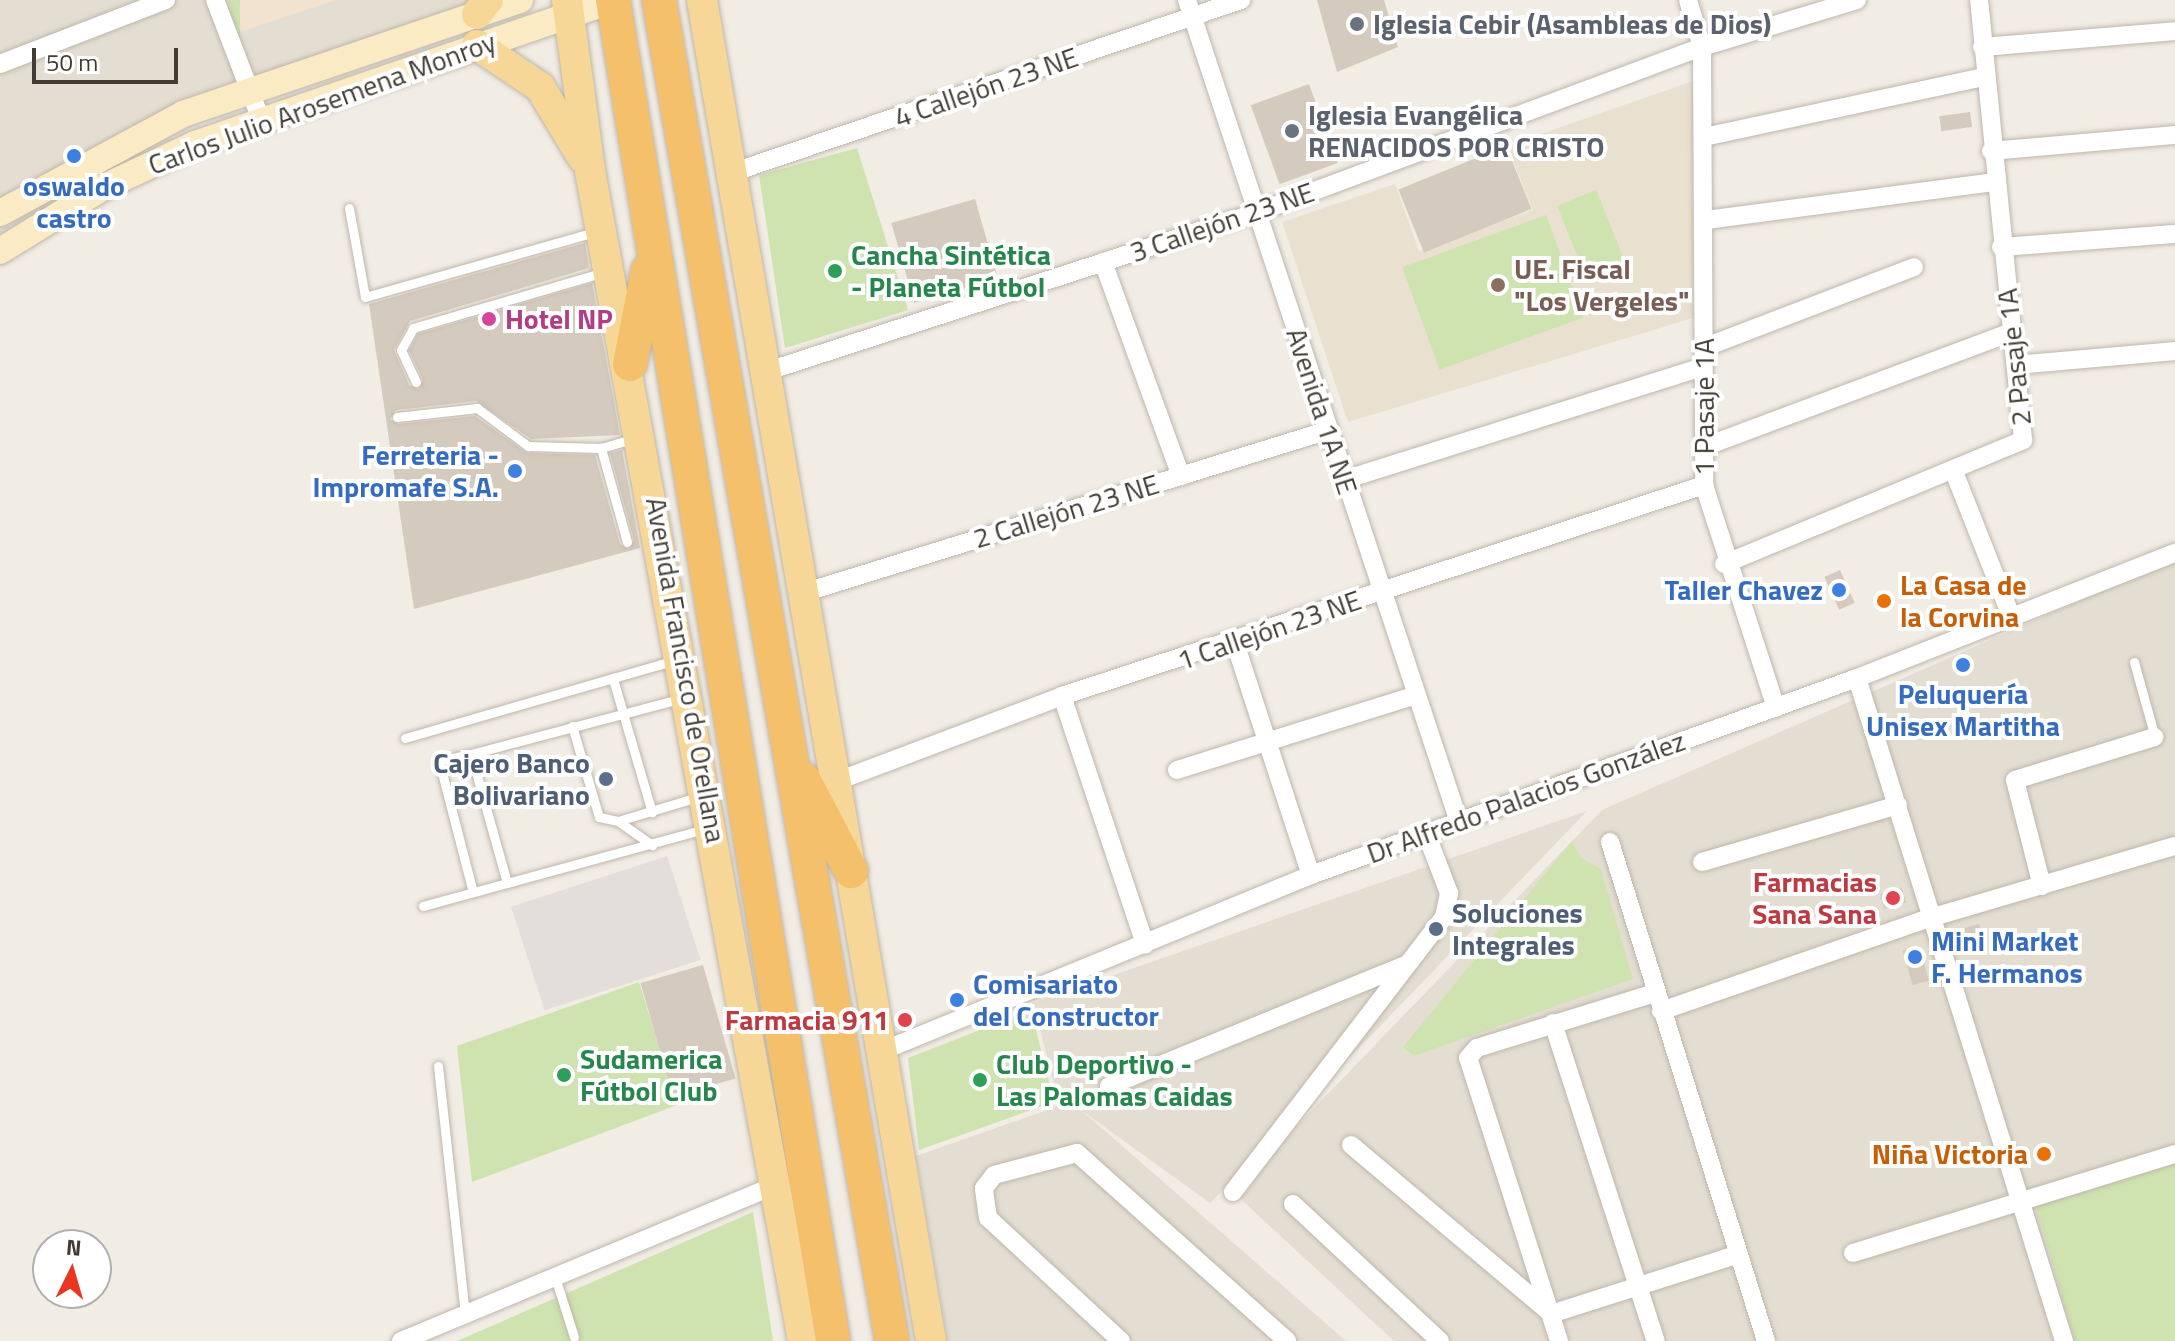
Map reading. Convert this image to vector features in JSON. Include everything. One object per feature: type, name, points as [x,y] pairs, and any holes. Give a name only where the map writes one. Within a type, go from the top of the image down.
[{"type":"highway","name":"Avenida Francisco de Orellana","points":[[613,0],[833,1341]]},
{"type":"highway","points":[[659,0],[785,740],[892,1341]]},
{"type":"highway","points":[[630,364],[650,235]]},
{"type":"highway","points":[[785,740],[851,871]]},
{"type":"main road","name":"Carlos Julio Arosemena Monroy","points":[[0,213],[114,147],[483,7],[520,0]]},
{"type":"main road","name":"Carlos Julio Arosemena Monroy","points":[[0,251],[102,188],[261,120],[477,45],[568,7],[613,0]]},
{"type":"main road","points":[[702,0],[931,1341]]},
{"type":"main road","name":"Avenida Francisco de Orellana","points":[[568,7],[590,171],[643,435],[778,1184],[803,1341]]},
{"type":"main road","points":[[477,45],[540,87],[590,171]]},
{"type":"street","points":[[0,64],[166,0]]},
{"type":"street","points":[[215,0],[261,120]]},
{"type":"street","name":"4 Callejón 23 NE","points":[[731,173],[1189,9],[1241,0]]},
{"type":"street","name":"1 Pasaje 1A","points":[[1688,0],[1702,47],[1706,220],[1704,485],[1724,564],[1776,708]]},
{"type":"street","name":"3 Callejón 23 NE","points":[[765,372],[1258,212],[1702,47],[1857,0]]},
{"type":"street","name":"2 Pasaje 1A","points":[[1724,564],[1954,472],[2023,440],[1994,182],[1979,0]]},
{"type":"street","name":"Avenida 1A NE","points":[[1189,9],[1329,430],[1379,593],[1459,822]]},
{"type":"street","points":[[1982,47],[2175,31]]},
{"type":"street","points":[[1704,137],[1984,77]]},
{"type":"street","points":[[1991,151],[2175,135]]},
{"type":"street","points":[[1706,220],[1994,182]]},
{"type":"street","points":[[2001,247],[2175,234]]},
{"type":"street","points":[[1103,262],[1181,476]]},
{"type":"street","points":[[1344,480],[1703,358],[1914,267]]},
{"type":"street","points":[[1704,447],[2011,332]]},
{"type":"street","points":[[2016,365],[2175,351]]},
{"type":"street","name":"2 Callejón 23 NE","points":[[803,593],[1329,430]]},
{"type":"street","points":[[1954,472],[2011,616]]},
{"type":"street","name":"1 Callejón 23 NE","points":[[835,782],[1062,696],[1235,643],[1704,485]]},
{"type":"street","name":"Dr Alfredo Palacios González","points":[[882,1051],[1311,875],[1857,678],[2175,553]]},
{"type":"street","points":[[1235,643],[1311,875]]},
{"type":"street","points":[[1857,678],[2064,1341]]},
{"type":"street","points":[[1177,770],[1266,738],[1416,695]]},
{"type":"street","points":[[1062,696],[1145,944]]},
{"type":"street","points":[[2042,886],[2015,780],[2155,737]]},
{"type":"street","points":[[1702,862],[1898,805]]},
{"type":"street","points":[[1233,1192],[1405,965],[1450,900],[1426,833]]},
{"type":"street","points":[[1610,842],[1766,1341]]},
{"type":"street","points":[[1661,1011],[1933,917],[2175,846]]},
{"type":"street","points":[[1109,1086],[1405,965]]},
{"type":"street","points":[[1559,1341],[1468,1058],[1477,1048],[1655,993]]},
{"type":"street","points":[[1553,1023],[1656,1341]]},
{"type":"street","points":[[1351,1145],[1551,1314]]},
{"type":"street","points":[[1121,1341],[988,1218],[984,1188],[994,1175],[1063,1151],[1077,1153],[1287,1341]]},
{"type":"street","points":[[1853,1253],[2175,1154]]},
{"type":"street","points":[[401,1341],[778,1184]]},
{"type":"street","points":[[1293,1204],[1440,1341]]},
{"type":"street","points":[[1551,1314],[1739,1254]]},
{"type":"lane","points":[[349,208],[365,297],[602,230]]},
{"type":"lane","points":[[416,382],[401,350],[413,328],[611,270]]},
{"type":"lane","points":[[397,417],[477,408],[528,446],[601,448],[643,435]]},
{"type":"lane","points":[[601,448],[627,542]]},
{"type":"lane","points":[[405,738],[683,658]]},
{"type":"lane","points":[[2134,662],[2155,737]]},
{"type":"lane","points":[[613,679],[652,812]]},
{"type":"lane","points":[[473,892],[439,761],[690,696]]},
{"type":"lane","points":[[572,726],[593,812],[618,821],[652,845]]},
{"type":"lane","points":[[471,754],[507,883]]},
{"type":"lane","points":[[618,821],[708,794]]},
{"type":"lane","points":[[423,906],[714,826]]},
{"type":"lane","points":[[438,1066],[465,1314]]},
{"type":"lane","points":[[555,1277],[574,1337]]},
{"type":"shaded area","points":[[0,0],[479,0],[183,114],[0,239]]},
{"type":"shaded area","points":[[229,0],[336,0],[240,32]]},
{"type":"shaded area","name":"UE. Fiscal \"Los Vergeles\"","points":[[1693,81],[1693,318],[1348,422],[1282,222],[1395,184],[1419,251],[1533,210],[1507,146]]},
{"type":"shaded area","points":[[2175,559],[2175,1341],[1394,1341],[1233,1192],[1602,810]]},
{"type":"shaded area","points":[[1587,811],[1210,1203],[1081,1110],[1346,1341],[948,1341],[916,1156],[1070,1102],[1056,1091],[1033,1003]]},
{"type":"shaded area","points":[[667,856],[701,960],[545,1010],[511,907]]},
{"type":"green space","points":[[229,0],[240,0],[240,71],[229,71]]},
{"type":"green space","name":"Cancha Sintética - Planeta Fútbol","points":[[857,148],[908,310],[785,348],[759,175]]},
{"type":"green space","points":[[1596,190],[1627,268],[1589,284],[1557,206]]},
{"type":"green space","points":[[1546,215],[1583,317],[1440,370],[1402,267]]},
{"type":"green space","points":[[1572,841],[1581,858],[1601,869],[1633,979],[1414,1056],[1403,1047]]},
{"type":"green space","name":"Sudamerica Fútbol Club","points":[[639,982],[677,1105],[472,1182],[457,1046]]},
{"type":"green space","name":"Club Deportivo - Las Palomas Caidas","points":[[1031,1010],[1054,1102],[919,1150],[908,1058]]},
{"type":"green space","points":[[2175,1155],[2175,1341],[2075,1341],[2033,1196]]},
{"type":"green space","points":[[753,1212],[773,1341],[457,1341]]},
{"type":"building","name":"Iglesia Cebir (Asambleas de Dios)","points":[[1317,0],[1384,0],[1398,47],[1337,72]]},
{"type":"building","name":"Iglesia Evangélica RENACIDOS POR CRISTO","points":[[1309,84],[1338,163],[1279,184],[1251,105]]},
{"type":"building","points":[[1970,112],[1972,127],[1941,131],[1939,116]]},
{"type":"building","points":[[1506,146],[1531,209],[1424,253],[1398,189]]},
{"type":"building","points":[[975,199],[998,279],[914,303],[891,223]]},
{"type":"building","name":"Ferreteria - Impromafe S.A.","points":[[585,243],[589,268],[410,321],[394,350],[409,385],[418,389],[423,380],[409,350],[418,334],[592,283],[620,435],[531,439],[476,401],[396,410],[390,419],[398,424],[475,416],[527,453],[595,455],[620,544],[628,549],[634,540],[610,453],[622,450],[640,548],[414,609],[369,304]]},
{"type":"building","name":"Taller Chavez","points":[[1840,570],[1855,603],[1839,610],[1824,577]]},
{"type":"building","name":"Farmacias Sana Sana","points":[[1902,888],[1906,902],[1884,909],[1880,894]]},
{"type":"building","points":[[1979,924],[1984,942],[1962,949],[1957,930]]},
{"type":"building","points":[[1919,946],[1929,981],[1913,985],[1903,951]]},
{"type":"building","points":[[703,965],[736,1078],[673,1096],[641,983]]},
{"type":"place","name":"Iglesia Cebir (Asambleas de Dios)","points":[[1357,24]]},
{"type":"place","name":"Iglesia Evangélica RENACIDOS POR CRISTO","points":[[1292,131]]},
{"type":"place","name":"oswaldo castro","points":[[74,156]]},
{"type":"place","name":"Cancha Sintética - Planeta Fútbol","points":[[835,271]]},
{"type":"place","name":"UE. Fiscal \"Los Vergeles\"","points":[[1498,285]]},
{"type":"place","name":"Hotel NP","points":[[489,319]]},
{"type":"place","name":"Ferreteria - Impromafe S.A.","points":[[515,471]]},
{"type":"place","name":"Taller Chavez","points":[[1839,590]]},
{"type":"place","name":"La Casa de la Corvina","points":[[1884,601]]},
{"type":"place","name":"Peluquería Unisex Martitha","points":[[1963,665]]},
{"type":"place","name":"Cajero Banco Bolivariano","points":[[606,779]]},
{"type":"place","name":"Farmacias Sana Sana","points":[[1893,898]]},
{"type":"place","name":"Soluciones Integrales","points":[[1436,929]]},
{"type":"place","name":"Mini Market F. Hermanos","points":[[1915,957]]},
{"type":"place","name":"Comisariato del Constructor","points":[[957,1000]]},
{"type":"place","name":"Farmacia 911","points":[[905,1020]]},
{"type":"place","name":"Sudamerica Fútbol Club","points":[[564,1075]]},
{"type":"place","name":"Club Deportivo - Las Palomas Caidas","points":[[980,1080]]},
{"type":"place","name":"Niña Victoria","points":[[2044,1154]]}]
